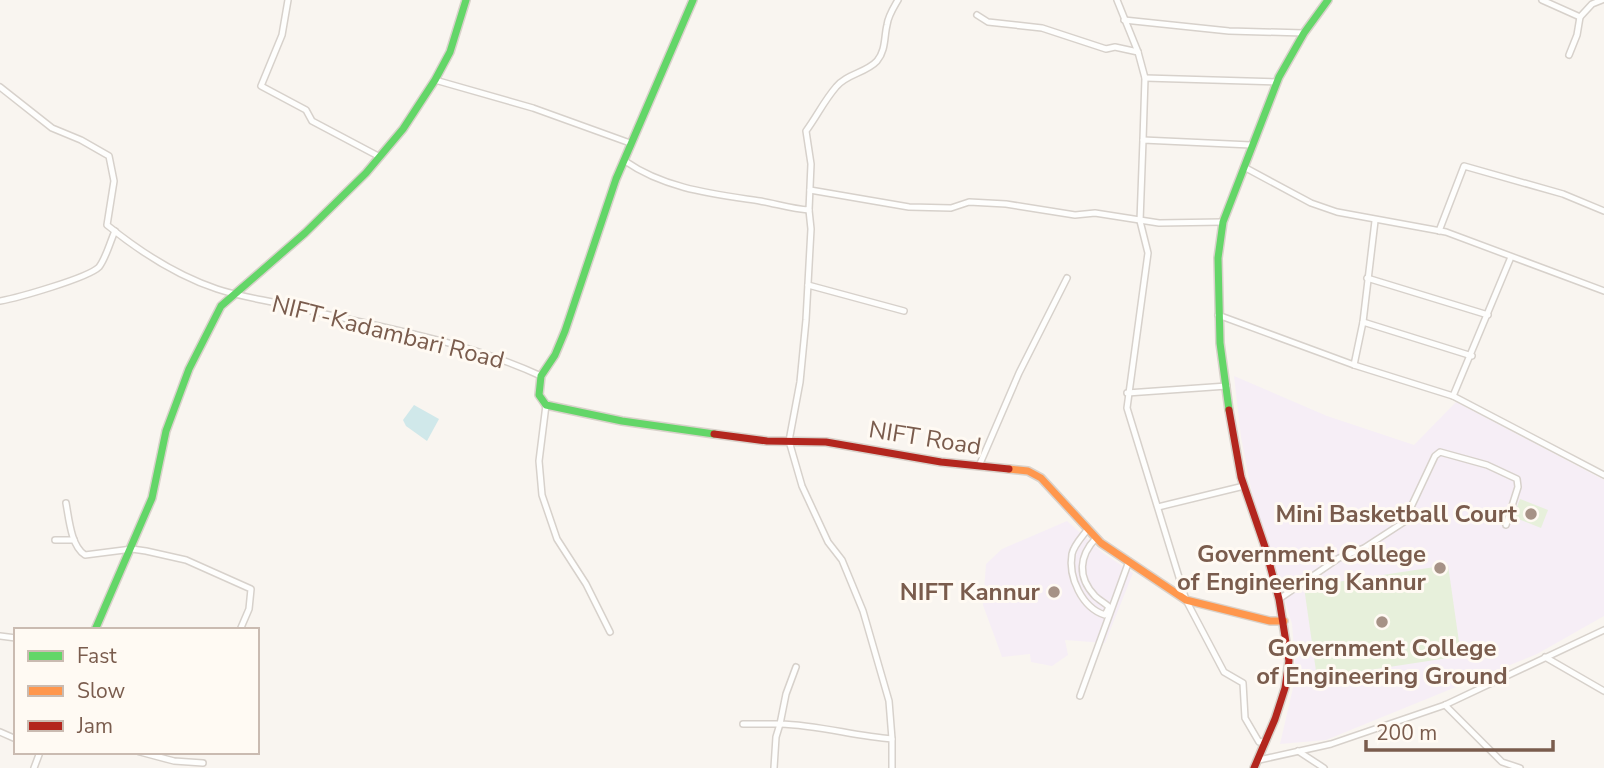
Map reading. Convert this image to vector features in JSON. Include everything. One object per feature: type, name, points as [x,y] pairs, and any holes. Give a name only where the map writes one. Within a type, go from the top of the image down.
[{"type":"street","points":[[288,0],[282,35],[261,86],[306,110],[312,121],[320,126],[380,157]]},
{"type":"street","points":[[96,628],[152,498],[166,431],[189,369],[221,306],[305,233],[380,157],[435,80],[450,52],[466,0]]},
{"type":"street","points":[[610,632],[586,584],[558,539],[542,495],[539,461],[546,405],[539,395],[541,376],[555,355],[565,331],[616,179],[693,0]]},
{"type":"street","points":[[892,768],[888,701],[863,611],[842,560],[828,542],[802,486],[789,441],[800,382],[808,285],[811,164],[806,131],[836,86],[878,60],[886,44],[887,23],[898,0]]},
{"type":"street","points":[[1117,0],[1138,52],[1145,78],[1140,221],[1148,253],[1127,408],[1186,600],[1224,673],[1243,683],[1245,718],[1259,742],[1266,741]]},
{"type":"street","points":[[1254,768],[1285,688],[1289,661],[1279,599],[1235,451],[1218,316],[1218,258],[1223,222],[1277,82],[1304,33],[1328,0]]},
{"type":"street","points":[[1542,0],[1580,17]]},
{"type":"street","points":[[1569,55],[1577,35],[1580,17],[1592,4],[1602,0]]},
{"type":"street","points":[[976,15],[988,22],[1042,28],[1106,49],[1115,47],[1138,52]]},
{"type":"street","points":[[1124,20],[1228,31],[1304,33]]},
{"type":"street","points":[[1145,78],[1277,82]]},
{"type":"street","points":[[435,80],[533,108],[630,143]]},
{"type":"street","points":[[0,88],[52,128],[81,139],[110,156],[114,181],[107,225],[115,231],[99,267],[39,292],[0,300]]},
{"type":"street","points":[[1143,140],[1251,145]]},
{"type":"street","points":[[625,161],[658,180],[696,190],[809,210]]},
{"type":"street","points":[[1439,231],[1464,166],[1563,194],[1604,211]]},
{"type":"street","points":[[1244,167],[1311,203],[1337,212],[1375,221],[1417,226],[1467,239],[1604,291]]},
{"type":"street","points":[[810,190],[909,207],[951,208],[969,202],[1075,215],[1095,213],[1140,221],[1223,222]]},
{"type":"street","points":[[1354,365],[1363,322],[1375,221]]},
{"type":"street","name":"NIFT-Kadambari Road","points":[[115,231],[165,264],[202,283],[233,293],[414,335],[520,366],[541,376]]},
{"type":"street","points":[[1453,396],[1472,356],[1511,257]]},
{"type":"street","points":[[979,466],[1019,373],[1067,278]]},
{"type":"street","points":[[1367,278],[1488,315]]},
{"type":"street","points":[[808,285],[904,312]]},
{"type":"street","points":[[1218,316],[1354,365],[1453,396],[1604,475]]},
{"type":"street","points":[[1363,322],[1472,356]]},
{"type":"street","points":[[1127,393],[1227,386]]},
{"type":"street","name":"NIFT Road","points":[[546,405],[622,421],[732,437],[826,442],[941,462],[1028,471],[1041,478],[1096,538],[1186,600],[1270,621],[1283,621]]},
{"type":"street","points":[[1279,599],[1339,558],[1364,548],[1404,522],[1435,456],[1440,452],[1487,465],[1517,479],[1518,487],[1506,525]]},
{"type":"street","points":[[1158,507],[1244,486]]},
{"type":"street","points":[[66,503],[74,540],[79,551],[85,555],[132,548],[186,560],[251,589],[249,609],[241,628]]},
{"type":"street","points":[[1087,530],[1076,544],[1072,558],[1076,588],[1097,613],[1105,615],[1109,607],[1091,591],[1083,571],[1083,555],[1096,538]]},
{"type":"street","points":[[55,540],[74,540]]},
{"type":"street","points":[[1080,696],[1129,561]]},
{"type":"street","points":[[1259,760],[1331,744],[1445,705],[1604,629]]},
{"type":"street","points":[[1545,657],[1604,691]]},
{"type":"street","points":[[774,768],[776,737],[786,694],[796,667]]},
{"type":"street","points":[[1445,705],[1496,758],[1520,768]]},
{"type":"street","points":[[743,723],[829,729],[892,739]]},
{"type":"street","points":[[1298,751],[1324,768]]},
{"type":"street","points":[[148,754],[174,761],[202,763]]},
{"type":"shaded area","name":"Government College of Engineering Kannur","points":[[1234,376],[1327,416],[1414,445],[1456,402],[1604,480],[1604,616],[1537,654],[1326,740],[1280,744],[1296,675],[1292,624],[1252,494],[1241,437]]},
{"type":"shaded area","name":"NIFT Kannur","points":[[1067,521],[1103,553],[1133,573],[1105,643],[1065,640],[1068,655],[1052,666],[1031,662],[1030,654],[1002,657],[983,605],[986,564],[1002,549]]},
{"type":"green space","name":"Mini Basketball Court","points":[[1520,499],[1548,510],[1541,528],[1513,517]]},
{"type":"green space","name":"Government College of Engineering Ground","points":[[1448,565],[1461,656],[1317,678],[1304,587]]},
{"type":"water","points":[[414,405],[439,419],[427,441],[406,426],[403,420]]},
{"type":"traffic: fast","points":[[96,628],[152,498],[166,431],[189,369],[221,306],[305,233],[366,173],[403,129],[450,52],[466,0]]},
{"type":"traffic: fast","points":[[693,0],[616,179],[565,331],[555,355],[541,376],[539,395],[546,405],[622,421],[714,434]]},
{"type":"traffic: fast","points":[[1229,410],[1220,343],[1218,258],[1223,222],[1279,77],[1304,33],[1328,0]]},
{"type":"traffic: slow","points":[[1009,469],[1028,471],[1041,478],[1101,543],[1186,600],[1270,621],[1284,621]]},
{"type":"traffic: jam","points":[[1229,410],[1241,477],[1279,599],[1289,661],[1285,688],[1275,719],[1254,768]]},
{"type":"traffic: jam","points":[[714,434],[767,441],[826,442],[941,462],[1009,469]]},
{"type":"place","name":"Mini Basketball Court","points":[[1531,514]]},
{"type":"place","name":"Government College of Engineering Kannur","points":[[1440,568]]},
{"type":"place","name":"NIFT Kannur","points":[[1054,592]]},
{"type":"place","name":"Government College of Engineering Ground","points":[[1382,622]]}]
